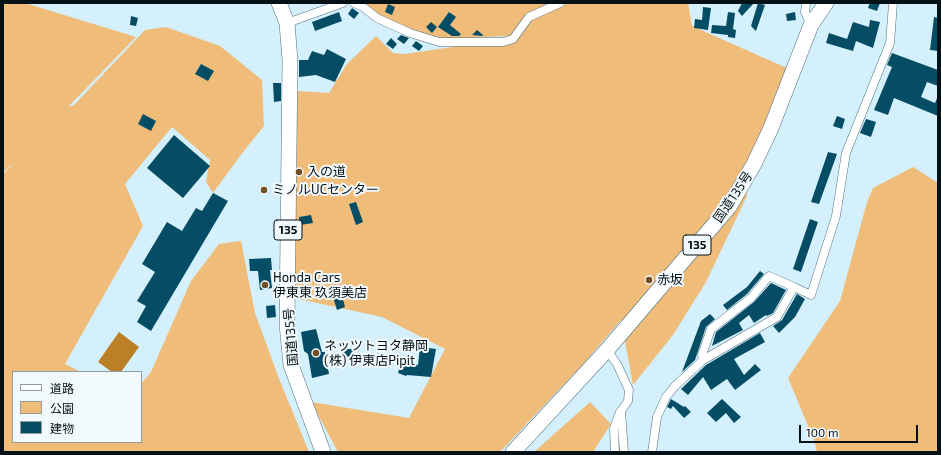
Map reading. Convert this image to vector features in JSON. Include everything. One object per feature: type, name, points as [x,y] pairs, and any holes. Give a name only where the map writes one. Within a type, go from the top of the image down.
[{"type":"highway","name":"国道135号","points":[[279,3],[287,23],[290,60],[287,324],[292,365],[322,452]]},
{"type":"highway","name":"国道135号","points":[[513,452],[607,350],[729,207],[741,189],[771,128],[811,25],[826,3]]},
{"type":"street","points":[[287,23],[343,3]]},
{"type":"street","points":[[354,3],[363,7],[377,18],[410,33],[439,42],[503,42],[512,39],[528,16],[560,3]]},
{"type":"street","points":[[806,3],[805,12],[811,25]]},
{"type":"street","points":[[703,360],[702,355],[711,329],[751,298],[769,276],[811,295],[836,216],[846,153],[890,43],[893,3]]},
{"type":"street","points":[[652,452],[657,417],[666,397],[703,360],[778,317],[794,287]]},
{"type":"street","points":[[607,350],[617,364],[630,390],[628,401],[621,411],[614,428],[615,452]]},
{"type":"street","points":[[621,411],[624,452]]},
{"type":"green space","points":[[3,3],[25,3],[136,37],[68,107],[74,105],[145,30],[166,27],[220,46],[262,80],[264,126],[213,193],[206,182],[210,160],[172,127],[125,184],[143,226],[65,364],[79,371],[12,371],[12,443],[142,443],[142,383],[151,372],[191,281],[219,244],[241,241],[255,313],[278,376],[309,452],[3,452],[3,174],[13,164],[3,172]]},
{"type":"green space","points":[[351,3],[688,3],[692,26],[789,69],[758,142],[746,198],[706,282],[673,335],[633,385],[621,320],[584,363],[500,452],[338,452],[311,402],[409,418],[445,349],[382,317],[294,298],[297,91],[329,93],[347,64],[376,36],[393,53],[405,54],[485,42],[503,42],[509,36],[444,39],[399,27]]},
{"type":"green space","points":[[913,167],[938,183],[938,452],[817,452],[814,440],[788,378],[840,301],[867,202],[873,188]]},
{"type":"green space","points":[[590,402],[611,424],[593,452],[534,452]]},
{"type":"shaded area","points":[[119,332],[139,347],[122,371],[111,371],[98,362]]},
{"type":"building","points":[[742,3],[754,3],[742,16],[738,11]]},
{"type":"building","points":[[758,3],[765,5],[756,31],[751,26]]},
{"type":"building","points":[[870,3],[880,3],[877,11],[868,8]]},
{"type":"building","points":[[388,4],[395,7],[392,15],[385,12]]},
{"type":"building","points":[[703,7],[711,8],[708,30],[694,28],[695,19],[702,20]]},
{"type":"building","points":[[352,8],[359,13],[354,19],[348,14]]},
{"type":"building","points":[[339,12],[342,21],[315,31],[312,22]]},
{"type":"building","points":[[449,12],[456,17],[450,25],[461,34],[459,36],[452,36],[438,27]]},
{"type":"building","points":[[728,12],[735,13],[733,29],[736,30],[735,38],[728,37],[728,35],[711,33],[712,25],[726,26]]},
{"type":"building","points":[[795,12],[796,20],[787,21],[786,14]]},
{"type":"building","points":[[131,16],[138,18],[136,26],[130,25]]},
{"type":"building","points":[[934,17],[938,18],[938,51],[930,50]]},
{"type":"building","points":[[870,20],[880,22],[873,48],[856,41],[853,51],[826,43],[829,33],[847,39],[853,22],[869,27]]},
{"type":"building","points":[[431,22],[437,27],[432,33],[426,27]]},
{"type":"building","points":[[477,30],[483,35],[482,36],[472,35]]},
{"type":"building","points":[[401,35],[409,38],[404,44],[397,39]]},
{"type":"building","points":[[391,38],[397,44],[393,49],[386,44]]},
{"type":"building","points":[[416,41],[423,46],[419,51],[412,46]]},
{"type":"building","points":[[327,49],[346,59],[335,82],[316,75],[299,77],[299,60],[308,60],[312,51],[324,55]]},
{"type":"building","points":[[892,53],[938,70],[938,86],[927,82],[921,97],[935,103],[938,96],[938,116],[894,98],[888,115],[874,110],[892,67],[887,65]]},
{"type":"building","points":[[201,64],[214,71],[208,81],[195,74]]},
{"type":"building","points":[[273,83],[281,83],[281,101],[274,102]]},
{"type":"building","points":[[143,114],[156,121],[151,131],[138,124]]},
{"type":"building","points":[[837,116],[845,119],[842,129],[833,126]]},
{"type":"building","points":[[866,119],[876,122],[871,137],[860,133]]},
{"type":"building","points":[[174,135],[210,166],[183,198],[147,168]]},
{"type":"building","points":[[828,152],[837,154],[819,204],[811,202]]},
{"type":"building","points":[[213,193],[228,201],[151,331],[137,322],[146,306],[137,301],[155,272],[142,264],[167,222],[182,231],[196,208],[202,211]]},
{"type":"building","points":[[356,202],[363,222],[356,225],[349,204]]},
{"type":"building","points":[[311,215],[313,223],[300,225],[299,217]]},
{"type":"building","points":[[810,219],[818,222],[801,272],[793,269]]},
{"type":"building","points":[[271,258],[272,270],[270,270],[272,288],[260,290],[258,271],[250,271],[249,259]]},
{"type":"building","points":[[760,271],[764,274],[747,294],[727,310],[723,305],[747,287]]},
{"type":"building","points":[[771,283],[786,290],[773,313],[767,316],[766,315],[754,323],[749,315],[739,323],[743,330],[712,346],[716,332],[754,302]]},
{"type":"building","points":[[797,294],[805,299],[795,317],[779,333],[773,326],[782,320]]},
{"type":"building","points":[[342,295],[345,307],[337,310],[333,297]]},
{"type":"building","points":[[275,305],[276,317],[267,318],[266,306]]},
{"type":"building","points":[[710,314],[715,319],[706,327],[695,360],[682,372],[701,321]]},
{"type":"building","name":"ネッツトヨタ静岡 (株) 伊東店Pipit","points":[[316,329],[322,352],[325,352],[329,374],[312,378],[308,354],[304,351],[301,332]]},
{"type":"building","points":[[760,333],[765,342],[734,359],[744,375],[755,364],[761,370],[735,390],[727,379],[711,390],[703,377],[688,395],[681,389],[706,365]]},
{"type":"building","points":[[420,347],[436,349],[431,377],[406,376],[398,373],[402,360],[418,365]]},
{"type":"building","points":[[343,349],[353,349],[353,356],[344,357]]},
{"type":"building","points":[[671,399],[684,407],[685,406],[691,412],[684,418],[673,406],[671,409],[667,407]]},
{"type":"building","points":[[722,399],[741,417],[734,423],[726,413],[716,422],[707,413]]},
{"type":"place","name":"入の道","points":[[299,172]]},
{"type":"place","name":"ミノルUCセンター","points":[[264,190]]},
{"type":"place","name":"赤坂","points":[[649,280]]},
{"type":"place","name":"Honda Cars 伊東東 玖須美店","points":[[265,285]]},
{"type":"place","name":"ネッツトヨタ静岡 (株) 伊東店Pipit","points":[[316,353]]}]
